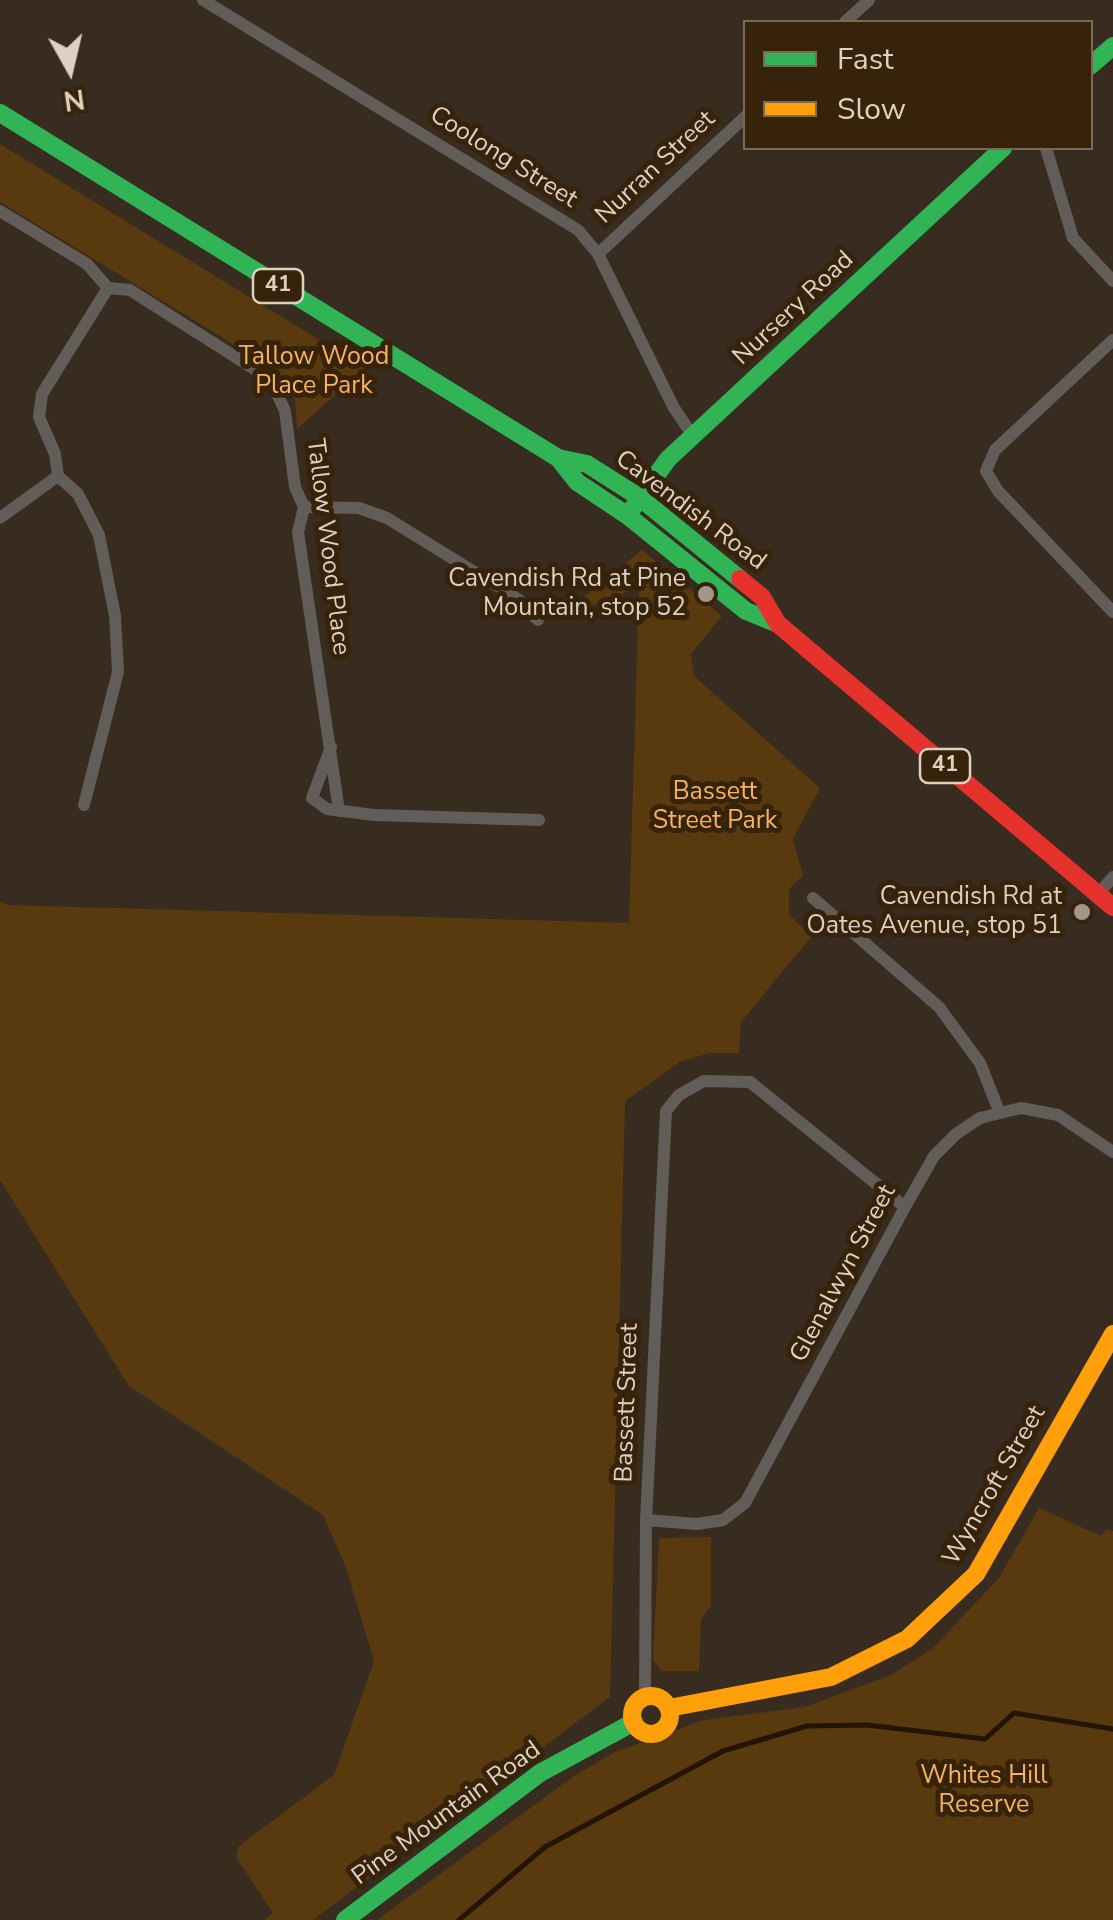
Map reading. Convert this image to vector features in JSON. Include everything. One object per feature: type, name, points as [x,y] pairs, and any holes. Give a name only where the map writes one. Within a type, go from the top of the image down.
[{"type":"main road","points":[[1093,63],[1113,46]]},
{"type":"main road","name":"Cavendish Road","points":[[0,113],[558,458],[577,482],[628,516],[746,611],[778,624],[1113,907]]},
{"type":"main road","name":"Nursery Road","points":[[628,516],[660,468],[1001,150]]},
{"type":"main road","name":"Cavendish Road","points":[[558,458],[587,464],[639,497],[762,597],[778,624]]},
{"type":"main road","name":"Wyncroft Street","points":[[669,1708],[832,1676],[907,1640],[976,1574],[1113,1334]]},
{"type":"main road","points":[[646,1697],[660,1698],[669,1708],[668,1722],[658,1732],[644,1732],[634,1722],[634,1707],[646,1697]]},
{"type":"main road","name":"Pine Mountain Road","points":[[345,1920],[540,1773],[634,1722]]},
{"type":"street","name":"Coolong Street","points":[[203,0],[578,230],[598,254],[674,408],[693,436]]},
{"type":"street","points":[[847,20],[869,0]]},
{"type":"street","name":"Nurran Street","points":[[598,254],[743,119]]},
{"type":"street","points":[[1047,150],[1073,238],[1113,280]]},
{"type":"street","name":"Tallow Wood Place","points":[[0,211],[87,264],[108,288],[130,290],[259,372],[274,387],[285,411],[295,487],[304,507],[298,532],[332,744],[338,811],[318,805],[312,798],[332,744]]},
{"type":"street","points":[[84,804],[118,672],[118,643],[99,535],[78,494],[58,476],[55,454],[44,437],[39,417],[42,394],[108,288]]},
{"type":"street","points":[[1113,340],[995,450],[986,471],[998,491],[1113,612]]},
{"type":"street","points":[[0,518],[58,476]]},
{"type":"street","points":[[304,507],[359,508],[387,518],[518,599],[538,620]]},
{"type":"street","points":[[338,811],[539,820]]},
{"type":"street","points":[[1098,894],[1113,877]]},
{"type":"street","points":[[813,898],[940,1006],[980,1063],[999,1112]]},
{"type":"street","name":"Bassett Street","points":[[646,1697],[646,1520],[666,1111],[679,1095],[704,1081],[750,1082],[905,1207]]},
{"type":"street","name":"Glenalwyn Street","points":[[646,1520],[698,1524],[724,1520],[745,1502],[934,1156],[956,1134],[999,1112],[1020,1108],[1058,1115],[1113,1152]]},
{"type":"green space","name":"Tallow Wood Place Park","points":[[0,144],[365,368],[297,429],[295,400],[279,372],[0,202]]},
{"type":"green space","name":"Bassett Street Park","points":[[642,550],[722,616],[691,654],[694,676],[820,788],[793,839],[803,875],[789,889],[789,914],[811,937],[741,1022],[739,1053],[709,1053],[680,1062],[625,1101],[610,1697],[313,1920],[264,1920],[273,1913],[236,1857],[239,1846],[334,1775],[374,1661],[345,1565],[323,1515],[129,1386],[0,1180],[0,901],[8,905],[629,923],[639,587],[557,619]]},
{"type":"green space","name":"Whites Hill Reserve","points":[[1039,1508],[1101,1536],[1106,1529],[1113,1531],[1113,1920],[377,1920],[574,1776],[615,1752],[704,1720],[805,1707],[891,1675],[932,1649],[999,1578]]},
{"type":"green space","points":[[711,1537],[711,1606],[701,1619],[699,1671],[662,1671],[653,1660],[659,1538]]},
{"type":"waterway","points":[[459,1920],[545,1847],[723,1751],[807,1726],[867,1725],[985,1739],[1014,1713],[1113,1729]]},
{"type":"traffic: fast","points":[[1093,63],[1113,46]]},
{"type":"traffic: fast","points":[[0,113],[558,458],[587,464],[639,497],[740,579]]},
{"type":"traffic: fast","points":[[632,509],[668,459],[1001,150]]},
{"type":"traffic: fast","points":[[558,458],[577,482],[628,516],[746,611],[778,624]]},
{"type":"traffic: fast","points":[[345,1920],[540,1773],[634,1722]]},
{"type":"traffic: slow","points":[[669,1708],[831,1677],[907,1639],[976,1574],[1113,1334]]},
{"type":"traffic: slow","points":[[651,1696],[664,1702],[670,1715],[664,1728],[651,1734],[638,1728],[632,1715],[638,1702],[651,1696]]},
{"type":"traffic: jam","points":[[740,579],[762,597],[778,624],[1113,907]]},
{"type":"place","name":"Cavendish Rd at Pine Mountain, stop 52","points":[[706,594]]},
{"type":"place","name":"Cavendish Rd at Oates Avenue, stop 51","points":[[1082,912]]}]
